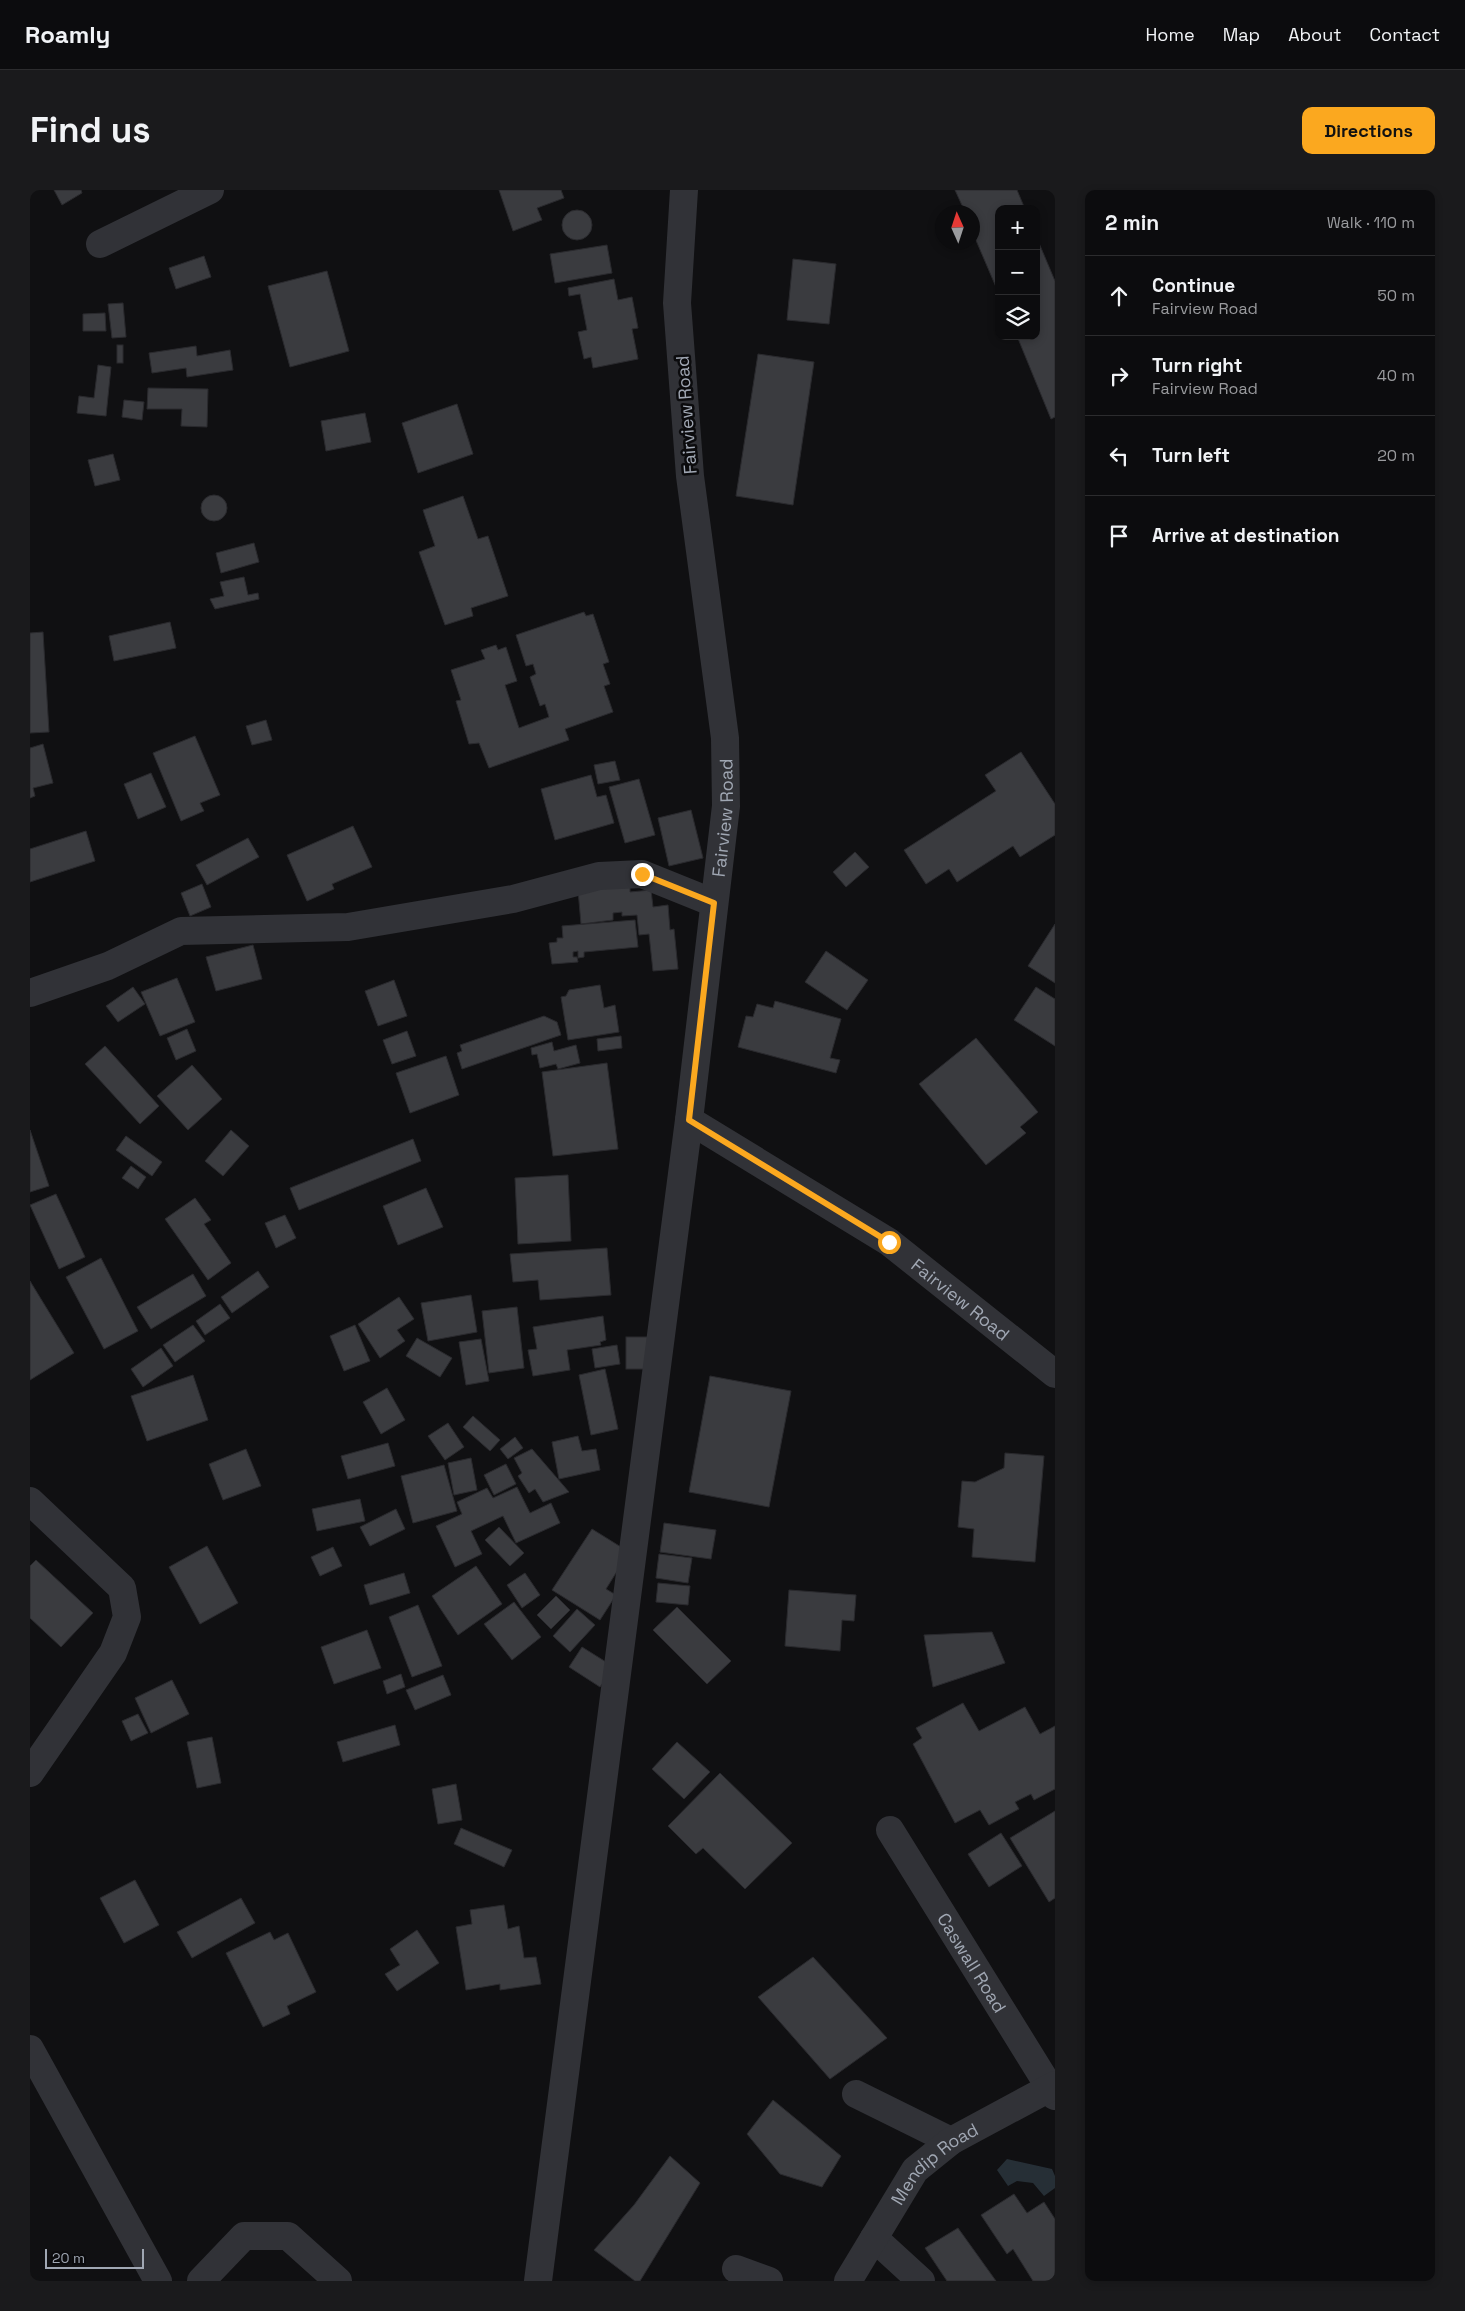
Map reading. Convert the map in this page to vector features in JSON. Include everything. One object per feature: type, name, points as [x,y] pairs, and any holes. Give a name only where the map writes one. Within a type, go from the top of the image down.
[{"type":"street","points":[[100,244],[210,190]]},
{"type":"street","name":"Fairview Road","points":[[684,190],[677,303],[690,466],[725,738],[726,806],[689,1120],[889,1242],[1055,1374]]},
{"type":"street","points":[[30,993],[108,966],[181,931],[348,927],[513,899],[599,876],[642,874],[714,903]]},
{"type":"street","points":[[538,2281],[689,1120]]},
{"type":"street","points":[[30,1501],[122,1588],[128,1618],[113,1653],[30,1773]]},
{"type":"street","name":"Caswall Road","points":[[890,1830],[1053,2090]]},
{"type":"street","points":[[30,2049],[158,2281]]},
{"type":"street","name":"Mendip Road","points":[[848,2281],[915,2170],[951,2140],[1053,2090]]},
{"type":"street","points":[[856,2094],[951,2140]]},
{"type":"street","points":[[201,2281],[244,2236],[288,2236],[338,2281]]},
{"type":"street","points":[[874,2238],[921,2281]]},
{"type":"street","points":[[736,2269],[769,2281]]},
{"type":"shaded area","points":[[1007,2159],[1052,2169],[1055,2176],[1055,2188],[1044,2196],[1033,2183],[1017,2181],[1008,2186],[997,2170]]},
{"type":"building","points":[[54,190],[81,190],[82,193],[62,205]]},
{"type":"building","points":[[499,190],[561,190],[564,198],[537,208],[542,220],[513,231]]},
{"type":"building","points":[[955,190],[1017,190],[1023,205],[995,205],[995,285],[980,250],[980,205],[962,205]]},
{"type":"building","points":[[577,210],[588,214],[592,225],[588,236],[577,240],[566,236],[562,225],[566,214]]},
{"type":"building","points":[[607,245],[612,273],[555,283],[550,254]]},
{"type":"building","points":[[1040,245],[1055,281],[1055,417],[1051,419],[1019,340],[1040,340]]},
{"type":"building","points":[[204,256],[211,277],[176,289],[169,268]]},
{"type":"building","points":[[793,259],[836,264],[829,324],[787,320]]},
{"type":"building","points":[[327,271],[349,351],[290,367],[268,286]]},
{"type":"building","points":[[614,279],[618,300],[632,297],[638,328],[632,329],[638,359],[593,368],[591,357],[584,359],[578,332],[587,330],[580,294],[569,296],[568,288]]},
{"type":"building","points":[[123,303],[126,337],[112,338],[108,304]]},
{"type":"building","points":[[105,313],[106,331],[83,331],[83,314]]},
{"type":"building","points":[[117,345],[123,345],[123,363],[117,363]]},
{"type":"building","points":[[196,346],[197,356],[230,350],[233,370],[187,377],[186,368],[152,373],[149,353]]},
{"type":"building","points":[[758,354],[814,362],[793,505],[736,496]]},
{"type":"building","points":[[98,365],[111,367],[106,416],[77,413],[79,396],[94,398]]},
{"type":"building","points":[[148,388],[208,389],[207,427],[181,426],[182,409],[147,409]]},
{"type":"building","points":[[124,400],[144,402],[142,420],[122,417]]},
{"type":"building","points":[[457,404],[473,454],[418,473],[402,423]]},
{"type":"building","points":[[365,413],[371,442],[326,451],[321,421]]},
{"type":"building","points":[[113,454],[120,480],[95,486],[88,460]]},
{"type":"building","points":[[214,495],[223,499],[227,508],[223,517],[214,521],[205,517],[201,508],[205,499]]},
{"type":"building","points":[[463,496],[478,539],[488,536],[508,596],[471,608],[473,616],[445,625],[419,552],[435,546],[423,510]]},
{"type":"building","points":[[254,543],[259,562],[221,573],[216,553]]},
{"type":"building","points":[[244,577],[248,595],[258,593],[259,599],[215,609],[210,599],[224,596],[220,582]]},
{"type":"building","points":[[584,612],[586,616],[593,614],[609,662],[603,664],[610,684],[604,686],[613,712],[565,729],[569,740],[489,768],[479,743],[469,744],[456,701],[461,700],[451,670],[485,659],[481,650],[496,645],[498,650],[506,647],[517,681],[505,685],[519,728],[549,717],[545,704],[540,706],[530,677],[536,674],[533,664],[526,666],[516,635]]},
{"type":"building","points":[[170,622],[176,648],[114,661],[109,636]]},
{"type":"building","points":[[43,632],[49,732],[30,733],[30,633]]},
{"type":"building","points":[[266,720],[272,740],[252,745],[246,726]]},
{"type":"building","points":[[195,736],[220,795],[200,803],[204,811],[181,821],[153,753]]},
{"type":"building","points":[[43,744],[53,783],[33,788],[35,796],[30,798],[30,748]]},
{"type":"building","points":[[1021,752],[1055,804],[1055,835],[1020,857],[1013,846],[957,882],[949,869],[926,884],[904,850],[996,791],[985,775]]},
{"type":"building","points":[[615,761],[620,780],[598,784],[594,765]]},
{"type":"building","points":[[151,773],[166,807],[138,819],[124,784]]},
{"type":"building","points":[[591,775],[597,797],[606,795],[614,823],[555,840],[541,789]]},
{"type":"building","points":[[639,779],[655,835],[625,843],[609,787]]},
{"type":"building","points":[[691,810],[703,858],[669,866],[658,818]]},
{"type":"building","points":[[353,826],[372,867],[332,884],[334,889],[307,901],[287,855]]},
{"type":"building","points":[[86,831],[95,861],[30,882],[30,849]]},
{"type":"building","points":[[248,838],[259,857],[207,885],[196,865]]},
{"type":"building","points":[[855,852],[869,867],[846,887],[833,872]]},
{"type":"building","points":[[202,884],[211,907],[190,916],[181,893]]},
{"type":"building","points":[[630,885],[630,892],[651,890],[653,907],[668,905],[670,930],[674,929],[678,969],[653,971],[649,934],[639,935],[637,915],[622,916],[622,912],[613,913],[613,920],[581,924],[578,890]]},
{"type":"building","points":[[635,920],[638,947],[584,952],[584,957],[578,958],[578,951],[573,952],[573,957],[577,957],[578,962],[552,964],[549,943],[557,942],[557,938],[563,938],[562,926]]},
{"type":"building","points":[[1055,924],[1055,983],[1028,966]]},
{"type":"building","points":[[253,945],[262,979],[216,991],[206,957]]},
{"type":"building","points":[[826,951],[868,980],[847,1010],[805,982]]},
{"type":"building","points":[[177,978],[195,1022],[160,1036],[141,992]]},
{"type":"building","points":[[394,980],[407,1016],[378,1026],[365,991]]},
{"type":"building","points":[[600,985],[604,1008],[615,1005],[619,1032],[568,1040],[561,997],[566,996],[569,990]]},
{"type":"building","points":[[133,987],[145,1004],[118,1022],[106,1006]]},
{"type":"building","points":[[1036,987],[1055,999],[1055,1046],[1014,1020]]},
{"type":"building","points":[[775,1001],[841,1019],[830,1058],[840,1060],[836,1073],[738,1047],[746,1016],[753,1017],[757,1004],[773,1008]]},
{"type":"building","points":[[544,1016],[557,1022],[561,1035],[462,1069],[457,1053],[462,1051],[460,1045]]},
{"type":"building","points":[[187,1029],[196,1051],[176,1060],[167,1038]]},
{"type":"building","points":[[407,1031],[416,1056],[392,1064],[383,1040]]},
{"type":"building","points":[[621,1036],[622,1048],[598,1051],[597,1039]]},
{"type":"building","points":[[976,1038],[1038,1112],[1020,1127],[1026,1133],[986,1165],[919,1084]]},
{"type":"building","points":[[552,1042],[554,1051],[576,1045],[580,1063],[558,1069],[556,1064],[540,1068],[537,1054],[532,1055],[531,1048]]},
{"type":"building","points":[[105,1046],[159,1106],[140,1124],[85,1064]]},
{"type":"building","points":[[446,1056],[459,1095],[410,1113],[396,1073]]},
{"type":"building","points":[[607,1063],[618,1149],[553,1156],[542,1072]]},
{"type":"building","points":[[192,1065],[222,1099],[188,1130],[157,1096]]},
{"type":"building","points":[[30,1130],[49,1186],[30,1192]]},
{"type":"building","points":[[231,1130],[249,1146],[223,1176],[205,1161]]},
{"type":"building","points":[[126,1136],[162,1162],[152,1176],[116,1150]]},
{"type":"building","points":[[413,1139],[421,1161],[299,1210],[290,1188]]},
{"type":"building","points":[[131,1166],[146,1177],[138,1189],[122,1178]]},
{"type":"building","points":[[568,1175],[571,1241],[518,1244],[515,1178]]},
{"type":"building","points":[[426,1188],[443,1227],[398,1245],[383,1206]]},
{"type":"building","points":[[56,1194],[85,1257],[59,1269],[30,1205]]},
{"type":"building","points":[[195,1198],[211,1220],[204,1224],[231,1263],[208,1280],[165,1219]]},
{"type":"building","points":[[285,1215],[296,1238],[276,1248],[265,1223]]},
{"type":"building","points":[[607,1248],[611,1295],[540,1300],[538,1280],[513,1282],[510,1254]]},
{"type":"building","points":[[101,1258],[138,1331],[104,1349],[66,1277]]},
{"type":"building","points":[[258,1271],[269,1287],[232,1313],[221,1297]]},
{"type":"building","points":[[193,1274],[206,1296],[151,1329],[137,1307]]},
{"type":"building","points":[[30,1281],[74,1353],[30,1380]]},
{"type":"building","points":[[471,1295],[477,1332],[428,1341],[421,1303]]},
{"type":"building","points":[[399,1297],[414,1319],[397,1330],[405,1341],[380,1358],[358,1324]]},
{"type":"building","points":[[220,1304],[230,1318],[205,1335],[196,1321]]},
{"type":"building","points":[[517,1307],[524,1368],[489,1373],[482,1311]]},
{"type":"building","points":[[603,1316],[606,1340],[600,1342],[601,1345],[567,1350],[570,1370],[533,1376],[528,1350],[537,1349],[533,1327]]},
{"type":"building","points":[[193,1325],[205,1341],[175,1362],[163,1345]]},
{"type":"building","points":[[355,1325],[370,1361],[344,1371],[330,1336]]},
{"type":"building","points":[[626,1337],[648,1337],[648,1369],[626,1369]]},
{"type":"building","points":[[417,1338],[452,1358],[440,1377],[406,1356]]},
{"type":"building","points":[[481,1339],[489,1381],[466,1385],[459,1342]]},
{"type":"building","points":[[617,1345],[620,1364],[595,1368],[592,1349]]},
{"type":"building","points":[[161,1348],[173,1366],[143,1387],[131,1369]]},
{"type":"building","points":[[605,1369],[618,1429],[591,1435],[579,1375]]},
{"type":"building","points":[[193,1375],[208,1420],[147,1441],[131,1396]]},
{"type":"building","points":[[710,1376],[791,1391],[769,1507],[689,1492]]},
{"type":"building","points":[[387,1388],[405,1420],[381,1434],[363,1402]]},
{"type":"building","points":[[473,1416],[500,1440],[490,1451],[463,1427]]},
{"type":"building","points":[[448,1423],[464,1447],[445,1460],[428,1436]]},
{"type":"building","points":[[578,1436],[582,1451],[596,1449],[600,1470],[559,1479],[552,1442]]},
{"type":"building","points":[[515,1437],[523,1448],[508,1459],[500,1449]]},
{"type":"building","points":[[388,1443],[395,1466],[348,1479],[341,1456]]},
{"type":"building","points":[[246,1449],[261,1486],[223,1500],[209,1464]]},
{"type":"building","points":[[532,1449],[569,1492],[543,1502],[535,1489],[529,1493],[518,1476],[522,1473],[514,1458]]},
{"type":"building","points":[[1005,1453],[1044,1456],[1035,1562],[972,1557],[974,1529],[958,1527],[962,1481],[975,1482],[1004,1468]]},
{"type":"building","points":[[471,1458],[477,1490],[454,1495],[448,1463]]},
{"type":"building","points":[[506,1464],[516,1484],[494,1495],[484,1475]]},
{"type":"building","points":[[444,1465],[457,1511],[413,1523],[401,1476]]},
{"type":"building","points":[[517,1487],[530,1513],[551,1503],[560,1523],[516,1543],[503,1516],[471,1531],[482,1554],[455,1567],[436,1526],[462,1514],[457,1502],[487,1488],[493,1498]]},
{"type":"building","points":[[360,1499],[365,1521],[317,1531],[312,1509]]},
{"type":"building","points":[[396,1509],[405,1529],[370,1546],[360,1527]]},
{"type":"building","points":[[664,1523],[716,1530],[711,1559],[660,1552]]},
{"type":"building","points":[[499,1527],[524,1553],[510,1566],[485,1540]]},
{"type":"building","points":[[592,1529],[629,1552],[606,1589],[616,1595],[600,1620],[552,1590]]},
{"type":"building","points":[[207,1546],[238,1603],[200,1624],[169,1567]]},
{"type":"building","points":[[333,1547],[342,1566],[320,1576],[311,1557]]},
{"type":"building","points":[[659,1554],[692,1558],[688,1583],[656,1578]]},
{"type":"building","points":[[36,1560],[93,1613],[61,1647],[30,1618],[30,1566]]},
{"type":"building","points":[[476,1566],[502,1604],[458,1635],[432,1596]]},
{"type":"building","points":[[404,1573],[410,1593],[370,1605],[364,1585]]},
{"type":"building","points":[[525,1573],[540,1595],[522,1608],[507,1585]]},
{"type":"building","points":[[658,1583],[690,1586],[688,1605],[656,1602]]},
{"type":"building","points":[[789,1590],[856,1595],[854,1621],[842,1620],[840,1651],[785,1646]]},
{"type":"building","points":[[556,1596],[570,1610],[551,1629],[537,1615]]},
{"type":"building","points":[[514,1602],[541,1637],[512,1660],[484,1624]]},
{"type":"building","points":[[418,1605],[442,1666],[412,1677],[389,1617]]},
{"type":"building","points":[[677,1607],[731,1661],[707,1684],[653,1630]]},
{"type":"building","points":[[577,1609],[595,1625],[570,1652],[553,1636]]},
{"type":"building","points":[[367,1630],[381,1668],[334,1684],[321,1647]]},
{"type":"building","points":[[992,1632],[1005,1663],[933,1687],[924,1635]]},
{"type":"building","points":[[582,1647],[614,1667],[600,1687],[569,1667]]},
{"type":"building","points":[[401,1674],[405,1687],[387,1694],[383,1681]]},
{"type":"building","points":[[443,1675],[451,1695],[415,1710],[406,1690]]},
{"type":"building","points":[[172,1680],[189,1714],[151,1733],[135,1698]]},
{"type":"building","points":[[963,1703],[979,1731],[1025,1707],[1040,1734],[1055,1726],[1055,1789],[1034,1800],[1031,1794],[1015,1802],[1019,1809],[989,1825],[980,1810],[955,1823],[913,1744],[922,1738],[916,1728]]},
{"type":"building","points":[[138,1714],[148,1733],[131,1741],[122,1721]]},
{"type":"building","points":[[395,1725],[400,1745],[343,1762],[337,1742]]},
{"type":"building","points":[[212,1737],[221,1783],[197,1788],[187,1742]]},
{"type":"building","points":[[677,1742],[710,1772],[684,1799],[652,1769]]},
{"type":"building","points":[[720,1773],[792,1843],[745,1889],[703,1848],[696,1854],[668,1826]]},
{"type":"building","points":[[456,1784],[462,1820],[438,1824],[432,1789]]},
{"type":"building","points":[[1055,1811],[1055,1898],[1049,1902],[1010,1838]]},
{"type":"building","points":[[461,1828],[512,1850],[504,1867],[454,1844]]},
{"type":"building","points":[[1001,1833],[1022,1866],[989,1887],[968,1854]]},
{"type":"building","points":[[135,1880],[159,1925],[124,1943],[100,1898]]},
{"type":"building","points":[[241,1898],[255,1923],[192,1958],[177,1932]]},
{"type":"building","points":[[504,1905],[508,1929],[519,1926],[524,1958],[536,1957],[541,1984],[500,1990],[500,1984],[466,1990],[456,1927],[472,1924],[470,1910]]},
{"type":"building","points":[[417,1930],[439,1963],[397,1991],[385,1974],[400,1965],[390,1949]]},
{"type":"building","points":[[270,1932],[274,1940],[288,1933],[316,1992],[287,2006],[290,2014],[263,2027],[226,1953]]},
{"type":"building","points":[[813,1957],[887,2038],[830,2079],[758,1997]]},
{"type":"building","points":[[773,2100],[841,2156],[822,2187],[780,2174],[747,2134]]},
{"type":"building","points":[[670,2156],[700,2183],[640,2281],[635,2281],[594,2250],[634,2205]]},
{"type":"building","points":[[1014,2194],[1027,2213],[1044,2202],[1055,2219],[1055,2281],[1033,2281],[1013,2249],[1007,2254],[981,2215]]},
{"type":"building","points":[[958,2228],[996,2281],[947,2281],[925,2248]]},
{"type":"route","points":[[642,874],[714,903],[689,1120],[889,1242]]}]
